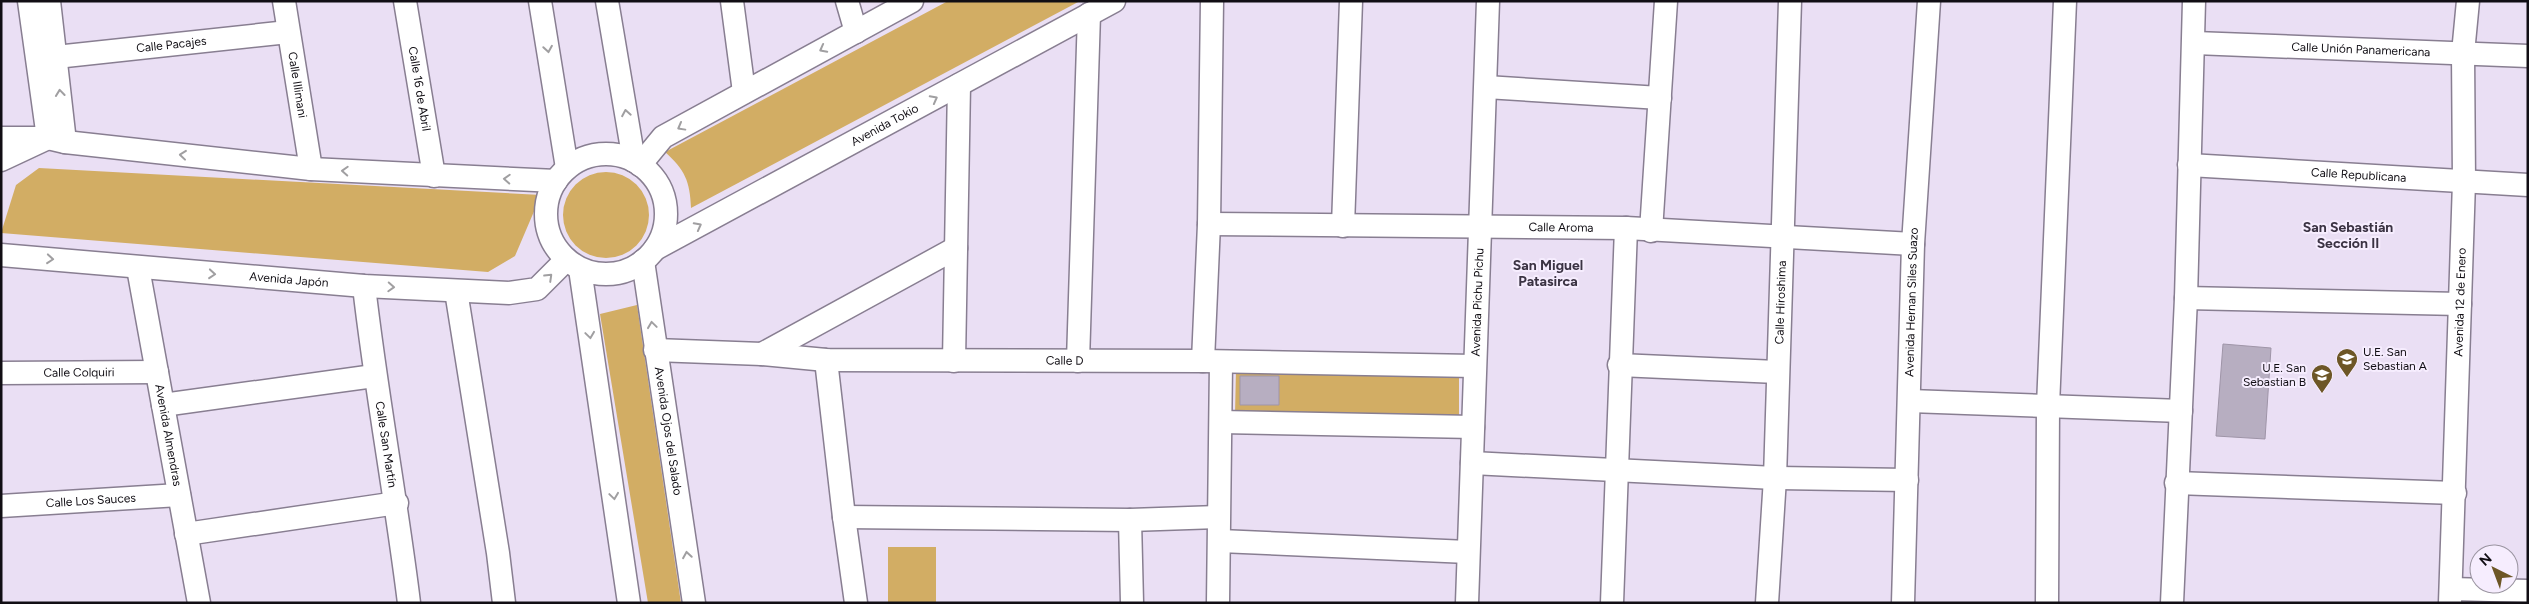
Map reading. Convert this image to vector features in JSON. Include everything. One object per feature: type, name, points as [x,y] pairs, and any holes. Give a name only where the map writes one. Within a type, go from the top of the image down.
[{"type":"street","points":[[29,1],[57,140]]},
{"type":"street","points":[[49,1],[56,57],[57,140]]},
{"type":"street","name":"Calle Illimani","points":[[284,1],[311,170]]},
{"type":"street","name":"Calle 16 de Abril","points":[[405,1],[434,176]]},
{"type":"street","points":[[540,1],[561,175]]},
{"type":"street","points":[[607,1],[637,163]]},
{"type":"street","points":[[732,1],[744,92]]},
{"type":"street","points":[[847,1],[856,32]]},
{"type":"street","points":[[637,163],[663,137],[912,1]]},
{"type":"street","name":"Avenida Tokio","points":[[649,255],[1114,1]]},
{"type":"street","points":[[1212,1],[1209,224],[1212,362],[1221,422],[1218,603]]},
{"type":"street","points":[[1343,226],[1351,1]]},
{"type":"street","name":"Avenida Pichu Pichu","points":[[1467,603],[1488,1]]},
{"type":"street","points":[[1651,231],[1666,1]]},
{"type":"street","name":"Calle Hiroshima","points":[[1767,603],[1775,478],[1790,1]]},
{"type":"street","name":"Avenida Hernan Siles Suazo","points":[[1903,603],[1913,244],[1929,1]]},
{"type":"street","points":[[2047,603],[2048,406],[2065,1]]},
{"type":"street","points":[[2172,603],[2186,298],[2189,165],[2195,43],[2194,1]]},
{"type":"street","name":"Avenida 12 de Enero","points":[[2450,596],[2455,493],[2464,182],[2462,53],[2468,1]]},
{"type":"street","points":[[1078,361],[1090,14]]},
{"type":"street","name":"Calle Pacajes","points":[[56,57],[288,32]]},
{"type":"street","name":"Calle Unión Panamericana","points":[[2195,43],[2528,56]]},
{"type":"street","points":[[954,361],[959,85]]},
{"type":"street","points":[[1486,87],[1660,98]]},
{"type":"street","points":[[2,156],[57,140],[311,170],[434,176],[561,175]]},
{"type":"street","points":[[592,155],[621,156],[637,163],[658,184],[665,200],[666,217],[663,234],[649,255],[629,270],[613,274],[596,274],[573,265],[554,247],[548,231],[545,214],[548,197],[561,175],[592,155]]},
{"type":"street","name":"Calle Republicana","points":[[2189,165],[2528,185]]},
{"type":"street","name":"Calle Aroma","points":[[1209,224],[1626,228],[1651,231],[1913,244]]},
{"type":"street","points":[[1612,603],[1619,365],[1626,228]]},
{"type":"street","points":[[762,354],[956,248]]},
{"type":"street","name":"Avenida Japón","points":[[1,254],[138,268],[364,286],[510,293],[537,288],[573,265]]},
{"type":"street","name":"Avenida Ojos del Salado","points":[[649,255],[656,350],[694,603]]},
{"type":"street","points":[[573,265],[630,603]]},
{"type":"street","name":"Avenida Almendras","points":[[138,268],[199,603]]},
{"type":"street","name":"Calle San Martín","points":[[364,286],[374,376],[397,503],[409,603]]},
{"type":"street","points":[[456,291],[498,553],[504,603]]},
{"type":"street","points":[[2186,298],[2460,304]]},
{"type":"street","name":"Calle D","points":[[656,350],[762,354],[826,360],[1212,362],[1474,366]]},
{"type":"street","points":[[826,360],[856,603]]},
{"type":"street","points":[[1619,365],[1777,372]]},
{"type":"street","name":"Calle Colquiri","points":[[1,373],[157,372]]},
{"type":"street","points":[[163,405],[374,376]]},
{"type":"street","points":[[1910,401],[2181,411]]},
{"type":"street","points":[[1221,422],[1473,427]]},
{"type":"street","points":[[1472,463],[1775,478],[1907,480]]},
{"type":"street","points":[[2176,484],[2455,493]]},
{"type":"street","name":"Calle Los Sauces","points":[[1,506],[179,495]]},
{"type":"street","points":[[186,534],[397,503]]},
{"type":"street","points":[[844,517],[1130,520],[1218,517]]},
{"type":"street","points":[[1130,520],[1132,603]]},
{"type":"street","points":[[1220,542],[1468,552]]},
{"type":"street","points":[[2450,596],[2528,591]]},
{"type":"shaded area","points":[[948,1],[1080,1],[691,208],[688,183],[682,171],[665,152]]},
{"type":"shaded area","points":[[39,168],[541,195],[515,256],[488,272],[1,233],[16,185]]},
{"type":"shaded area","points":[[606,172],[622,176],[636,185],[645,199],[649,215],[645,231],[636,245],[622,254],[606,258],[590,254],[576,245],[567,231],[563,215],[567,199],[576,185],[590,176]]},
{"type":"shaded area","points":[[637,305],[681,603],[648,603],[600,314]]},
{"type":"shaded area","points":[[1236,369],[1459,371],[1459,419],[1235,415]]},
{"type":"shaded area","points":[[888,547],[936,547],[936,603],[888,603]]},
{"type":"building","points":[[2223,344],[2271,348],[2265,439],[2216,436]]},
{"type":"building","points":[[1240,376],[1279,376],[1279,405],[1240,405]]},
{"type":"place","name":"U.E. San Sebastian A","points":[[2347,378]]},
{"type":"place","name":"U.E. San Sebastian B","points":[[2322,394]]},
{"type":"district","name":"San Sebastián Sección II","points":[[2348,236]]},
{"type":"district","name":"San Miguel Patasirca","points":[[1548,274]]}]
